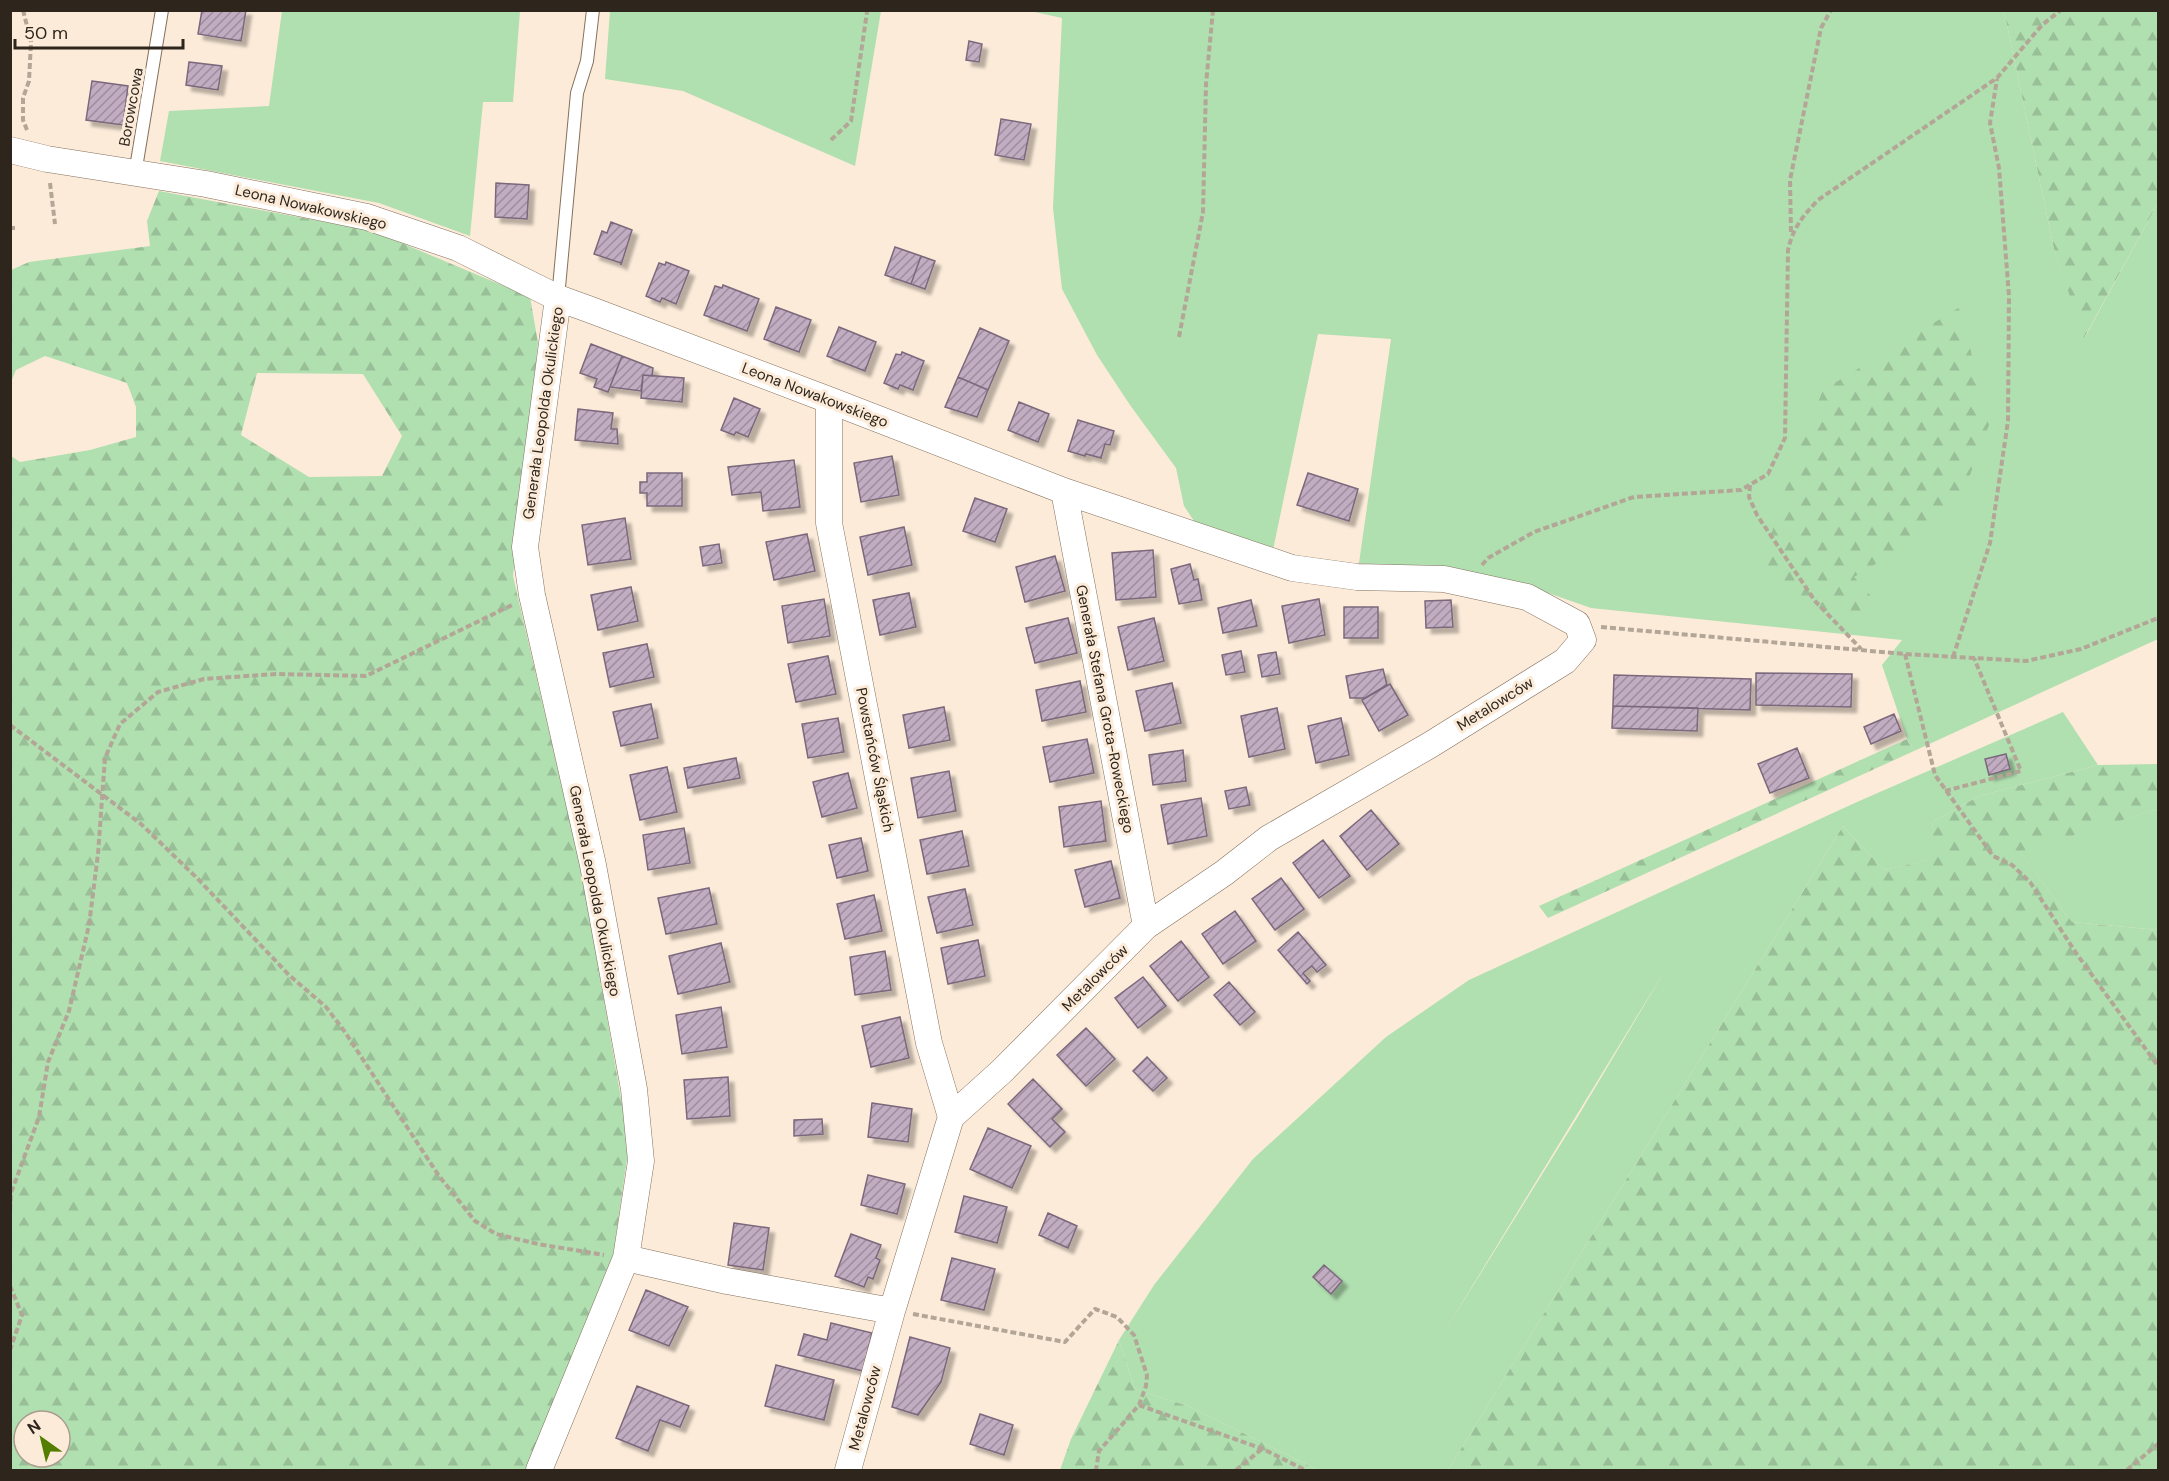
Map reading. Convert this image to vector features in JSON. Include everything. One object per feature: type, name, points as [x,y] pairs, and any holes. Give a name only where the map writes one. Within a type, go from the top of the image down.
[{"type":"street","name":"Leona Nowakowskiego","points":[[20,142],[46,159],[206,184],[367,217],[458,248],[558,298],[829,399],[1064,491],[1292,568],[1357,577],[1443,579],[1464,582],[1527,597],[1577,624]]},
{"type":"street","name":"Generała Leopolda Okulickiego","points":[[539,1470],[626,1258],[641,1161],[634,1089],[593,865],[532,595],[525,548],[558,298]]},
{"type":"street","name":"Powstańców Śląskich","points":[[829,399],[829,523],[929,1043],[951,1117]]},
{"type":"street","name":"Generała Stefana Grota-Roweckiego","points":[[1064,491],[1146,926]]},
{"type":"street","name":"Metalowców","points":[[848,1470],[892,1311],[951,1117],[1002,1071],[1146,926],[1224,873],[1269,838],[1430,745],[1565,661],[1583,640],[1577,624]]},
{"type":"street","points":[[626,1258],[727,1281],[892,1311]]},
{"type":"lane","name":"Borowcowa","points":[[135,174],[162,10]]},
{"type":"lane","points":[[558,298],[578,93],[587,61],[593,10]]},
{"type":"path","points":[[20,142],[23,98],[29,81],[31,42],[23,10]]},
{"type":"path","points":[[1179,337],[1203,212],[1206,84],[1213,10]]},
{"type":"path","points":[[1464,582],[1488,558],[1534,532],[1634,498],[1741,490],[1768,474],[1785,438],[1788,250],[1791,233],[1790,180],[1821,28],[1831,10]]},
{"type":"path","points":[[1791,233],[1818,200],[1997,78],[2042,25],[2061,10]]},
{"type":"path","points":[[831,140],[851,122],[867,12]]},
{"type":"path","points":[[1953,657],[1990,543],[2008,420],[2009,297],[1999,168],[1990,123],[1997,78]]},
{"type":"path","points":[[49,176],[55,224]]},
{"type":"path","points":[[1750,485],[1751,505],[1815,602],[1863,651]]},
{"type":"path","points":[[10,1210],[11,1193],[39,1117],[48,1062],[69,1011],[89,925],[98,854],[105,758],[120,724],[158,692],[204,679],[276,674],[366,676],[532,595]]},
{"type":"path","points":[[1577,624],[1863,651],[2026,661],[2081,649],[2158,618]]},
{"type":"path","points":[[1905,654],[1935,774],[1945,791],[1993,856],[2012,865],[2030,882],[2076,952],[2158,1066]]},
{"type":"path","points":[[1945,791],[2021,771],[1974,658]]},
{"type":"path","points":[[10,725],[141,824],[197,878],[289,975],[326,1007],[345,1032],[439,1176],[475,1221],[496,1234],[576,1251],[626,1258]]},
{"type":"path","points":[[10,1286],[22,1315],[10,1350]]},
{"type":"path","points":[[892,1311],[1065,1342],[1095,1309],[1117,1317],[1134,1335],[1147,1375],[1146,1386],[1139,1405],[1099,1451],[1095,1470]]},
{"type":"path","points":[[1139,1405],[1263,1449],[1305,1470]]},
{"type":"path","points":[[2127,1470],[2158,1444]]},
{"type":"path","points":[[1236,1470],[1263,1449]]},
{"type":"green space","points":[[282,11],[520,11],[513,102],[483,102],[470,236],[379,203],[160,161],[169,111],[269,106]]},
{"type":"green space","points":[[610,11],[881,11],[855,166],[683,91],[605,79]]},
{"type":"green space","points":[[1030,11],[2004,11],[2054,249],[2085,337],[2158,203],[2158,639],[1914,751],[1907,739],[1882,665],[1902,640],[1591,608],[1531,587],[1431,571],[1359,563],[1391,339],[1318,334],[1273,550],[1196,524],[1184,506],[1176,468],[1097,355],[1062,289],[1053,208],[1062,18]]},
{"type":"green space","points":[[2004,11],[2158,11],[2158,203],[2084,338],[2054,249]]},
{"type":"green space","points":[[159,191],[373,231],[530,297],[538,343],[513,576],[583,878],[629,1145],[613,1256],[527,1470],[11,1470],[11,456],[20,462],[90,450],[136,437],[136,407],[127,383],[45,356],[16,370],[11,382],[11,270],[29,262],[150,246],[147,221]],"holes":[[[257,373],[363,374],[402,436],[382,476],[309,477],[241,435]]]},
{"type":"green space","points":[[1960,307],[1989,425],[1965,488],[1932,530],[1854,577],[1884,611],[1850,617],[1797,602],[1762,564],[1793,464],[1823,390]]},
{"type":"green space","points":[[2063,712],[2098,765],[1979,796],[1933,822],[1929,860],[1884,870],[1843,826],[1448,1470],[1318,1470],[1188,1406],[1135,1389],[1119,1340],[1154,1285],[1253,1159],[1386,1037],[1469,980],[1857,802]],"holes":[[[1667,967],[1577,1118],[1443,1334]]]},
{"type":"green space","points":[[1907,739],[1914,751],[1548,918],[1539,906]]},
{"type":"green space","points":[[2158,764],[2158,809],[2020,852],[2072,922],[2158,930],[2158,1470],[1448,1470],[1843,826],[1884,870],[1928,860],[1933,822],[1979,796],[2098,765]]},
{"type":"green space","points":[[2158,809],[2158,930],[2072,922],[2019,851]]},
{"type":"green space","points":[[1119,1340],[1135,1389],[1188,1406],[1318,1470],[1060,1470],[1071,1439]]},
{"type":"building","points":[[202,10],[246,10],[241,41],[198,34]]},
{"type":"building","points":[[969,41],[982,44],[979,62],[966,60]]},
{"type":"building","points":[[189,62],[222,66],[218,90],[186,85]]},
{"type":"building","points":[[92,81],[128,86],[123,125],[86,120]]},
{"type":"building","points":[[1001,119],[1031,124],[1024,160],[995,155]]},
{"type":"building","points":[[496,183],[529,185],[527,219],[495,217]]},
{"type":"building","points":[[611,222],[632,230],[621,265],[621,263],[594,254],[602,231],[607,233]]},
{"type":"building","points":[[895,247],[921,256],[911,284],[885,275]]},
{"type":"building","points":[[921,256],[935,261],[925,289],[911,284]]},
{"type":"building","points":[[666,262],[689,271],[676,304],[662,298],[660,302],[646,296],[659,263],[665,265]]},
{"type":"building","points":[[723,285],[759,299],[747,331],[704,315],[715,286],[722,288]]},
{"type":"building","points":[[776,307],[811,320],[799,352],[764,339]]},
{"type":"building","points":[[839,327],[876,342],[865,371],[827,356]]},
{"type":"building","points":[[980,328],[1009,341],[988,390],[958,377]]},
{"type":"building","points":[[591,344],[622,356],[608,392],[594,387],[597,379],[580,373]]},
{"type":"building","points":[[902,352],[924,361],[913,390],[900,385],[898,389],[884,383],[896,354],[901,355]]},
{"type":"building","points":[[622,356],[653,368],[652,376],[643,375],[641,391],[610,387]]},
{"type":"building","points":[[643,375],[684,378],[682,402],[641,398]]},
{"type":"building","points":[[958,377],[988,390],[977,417],[945,407]]},
{"type":"building","points":[[734,398],[760,409],[748,437],[736,432],[734,435],[721,430]]},
{"type":"building","points":[[1019,402],[1049,414],[1038,442],[1008,430]]},
{"type":"building","points":[[578,409],[613,413],[611,429],[617,429],[618,444],[575,440]]},
{"type":"building","points":[[1078,420],[1114,431],[1110,445],[1105,444],[1101,458],[1068,451]]},
{"type":"building","points":[[892,456],[899,495],[861,502],[854,463]]},
{"type":"building","points":[[794,460],[800,507],[763,511],[761,492],[732,495],[728,467]]},
{"type":"building","points":[[647,473],[682,473],[682,506],[647,506],[647,493],[640,493],[640,482],[647,482]]},
{"type":"building","points":[[1308,473],[1358,489],[1349,521],[1297,505]]},
{"type":"building","points":[[975,498],[1007,509],[995,542],[963,531]]},
{"type":"building","points":[[625,518],[631,559],[588,565],[582,525]]},
{"type":"building","points":[[904,527],[912,565],[868,575],[860,537]]},
{"type":"building","points":[[807,534],[815,571],[774,580],[766,542]]},
{"type":"building","points":[[719,544],[722,563],[703,566],[700,547]]},
{"type":"building","points":[[1153,550],[1156,597],[1116,600],[1112,553]]},
{"type":"building","points":[[1055,556],[1065,591],[1025,602],[1016,567]]},
{"type":"building","points":[[1190,564],[1194,580],[1198,579],[1202,600],[1179,604],[1171,569]]},
{"type":"building","points":[[631,587],[638,621],[598,630],[591,595]]},
{"type":"building","points":[[909,593],[916,627],[880,635],[873,600]]},
{"type":"building","points":[[824,599],[830,636],[788,643],[782,606]]},
{"type":"building","points":[[1319,599],[1325,635],[1289,643],[1282,606]]},
{"type":"building","points":[[1251,600],[1257,626],[1223,633],[1218,608]]},
{"type":"building","points":[[1451,600],[1453,627],[1426,628],[1425,601]]},
{"type":"building","points":[[1344,607],[1378,607],[1378,638],[1344,638]]},
{"type":"building","points":[[1068,618],[1077,653],[1035,663],[1026,628]]},
{"type":"building","points":[[1154,618],[1164,661],[1128,670],[1118,627]]},
{"type":"building","points":[[647,644],[654,677],[610,687],[603,653]]},
{"type":"building","points":[[1241,651],[1245,672],[1226,675],[1222,655]]},
{"type":"building","points":[[1276,652],[1280,674],[1262,677],[1258,655]]},
{"type":"building","points":[[828,656],[836,694],[796,702],[788,664]]},
{"type":"building","points":[[1383,669],[1387,685],[1365,698],[1350,698],[1346,676]]},
{"type":"building","points":[[1756,673],[1852,674],[1851,707],[1756,705]]},
{"type":"building","points":[[1614,675],[1751,679],[1750,710],[1613,706]]},
{"type":"building","points":[[1080,681],[1086,712],[1042,721],[1036,690]]},
{"type":"building","points":[[1172,683],[1181,723],[1145,731],[1136,691]]},
{"type":"building","points":[[1390,684],[1408,715],[1379,731],[1362,700]]},
{"type":"building","points":[[651,704],[658,738],[621,746],[613,712]]},
{"type":"building","points":[[1613,706],[1698,708],[1697,731],[1612,728]]},
{"type":"building","points":[[944,707],[950,740],[909,748],[903,715]]},
{"type":"building","points":[[1277,708],[1285,749],[1249,757],[1241,716]]},
{"type":"building","points":[[1894,714],[1901,731],[1871,744],[1864,727]]},
{"type":"building","points":[[838,718],[844,752],[808,758],[802,724]]},
{"type":"building","points":[[1341,718],[1349,755],[1316,763],[1308,726]]},
{"type":"building","points":[[1087,739],[1094,773],[1050,782],[1043,747]]},
{"type":"building","points":[[1797,748],[1809,778],[1770,793],[1758,764]]},
{"type":"building","points":[[1183,750],[1186,781],[1153,785],[1149,755]]},
{"type":"building","points":[[2006,754],[2010,769],[1989,775],[1985,759]]},
{"type":"building","points":[[736,758],[740,778],[688,788],[684,768]]},
{"type":"building","points":[[667,767],[677,812],[640,820],[630,775]]},
{"type":"building","points":[[949,771],[956,811],[918,818],[911,778]]},
{"type":"building","points":[[848,773],[857,808],[822,817],[813,782]]},
{"type":"building","points":[[1246,787],[1250,805],[1229,809],[1225,791]]},
{"type":"building","points":[[1201,798],[1207,836],[1168,844],[1161,805]]},
{"type":"building","points":[[1101,801],[1106,841],[1064,847],[1059,807]]},
{"type":"building","points":[[1371,810],[1399,844],[1367,870],[1340,836]]},
{"type":"building","points":[[684,828],[690,863],[648,870],[643,835]]},
{"type":"building","points":[[962,831],[969,866],[927,874],[920,840]]},
{"type":"building","points":[[861,838],[868,871],[837,878],[829,845]]},
{"type":"building","points":[[1323,840],[1350,876],[1319,898],[1293,863]]},
{"type":"building","points":[[1111,861],[1120,898],[1085,907],[1075,870]]},
{"type":"building","points":[[1281,878],[1304,909],[1275,930],[1252,899]]},
{"type":"building","points":[[709,888],[717,924],[666,934],[658,898]]},
{"type":"building","points":[[965,889],[973,925],[937,933],[928,897]]},
{"type":"building","points":[[874,895],[882,931],[845,939],[837,904]]},
{"type":"building","points":[[1235,911],[1256,941],[1223,964],[1202,934]]},
{"type":"building","points":[[1298,932],[1326,965],[1317,972],[1312,966],[1303,973],[1310,981],[1307,984],[1278,950]]},
{"type":"building","points":[[978,940],[985,976],[948,984],[941,948]]},
{"type":"building","points":[[1181,941],[1209,977],[1178,1001],[1150,966]]},
{"type":"building","points":[[721,943],[730,982],[678,994],[669,956]]},
{"type":"building","points":[[885,951],[891,990],[855,995],[850,957]]},
{"type":"building","points":[[1143,977],[1166,1006],[1138,1028],[1115,998]]},
{"type":"building","points":[[1229,982],[1255,1012],[1240,1025],[1214,995]]},
{"type":"building","points":[[721,1007],[727,1047],[682,1054],[676,1015]]},
{"type":"building","points":[[900,1017],[909,1058],[871,1067],[862,1026]]},
{"type":"building","points":[[1086,1028],[1115,1059],[1086,1086],[1057,1055]]},
{"type":"building","points":[[1147,1057],[1167,1078],[1153,1091],[1133,1071]]},
{"type":"building","points":[[728,1077],[730,1116],[687,1119],[684,1080]]},
{"type":"building","points":[[1033,1079],[1062,1109],[1052,1119],[1065,1132],[1050,1147],[1008,1104]]},
{"type":"building","points":[[872,1103],[912,1109],[908,1142],[868,1137]]},
{"type":"building","points":[[822,1119],[823,1134],[794,1136],[794,1120]]},
{"type":"building","points":[[988,1128],[1031,1146],[1012,1188],[970,1169]]},
{"type":"building","points":[[868,1175],[905,1184],[897,1214],[861,1205]]},
{"type":"building","points":[[964,1196],[1007,1207],[997,1243],[955,1232]]},
{"type":"building","points":[[1048,1213],[1077,1226],[1068,1248],[1039,1235]]},
{"type":"building","points":[[734,1223],[769,1228],[763,1270],[728,1265]]},
{"type":"building","points":[[851,1234],[881,1245],[876,1258],[880,1260],[873,1279],[868,1277],[864,1287],[835,1276]]},
{"type":"building","points":[[952,1258],[995,1269],[984,1310],[941,1300]]},
{"type":"building","points":[[1324,1265],[1342,1281],[1331,1294],[1313,1277]]},
{"type":"building","points":[[646,1290],[688,1307],[669,1346],[629,1330]]},
{"type":"building","points":[[831,1323],[872,1333],[863,1371],[798,1355],[804,1334],[827,1340]]},
{"type":"building","points":[[910,1337],[950,1348],[941,1382],[918,1415],[892,1407]]},
{"type":"building","points":[[776,1365],[834,1380],[824,1420],[765,1406]]},
{"type":"building","points":[[637,1386],[689,1406],[680,1427],[660,1420],[648,1451],[616,1438]]},
{"type":"building","points":[[980,1414],[1013,1425],[1004,1455],[970,1444]]}]
